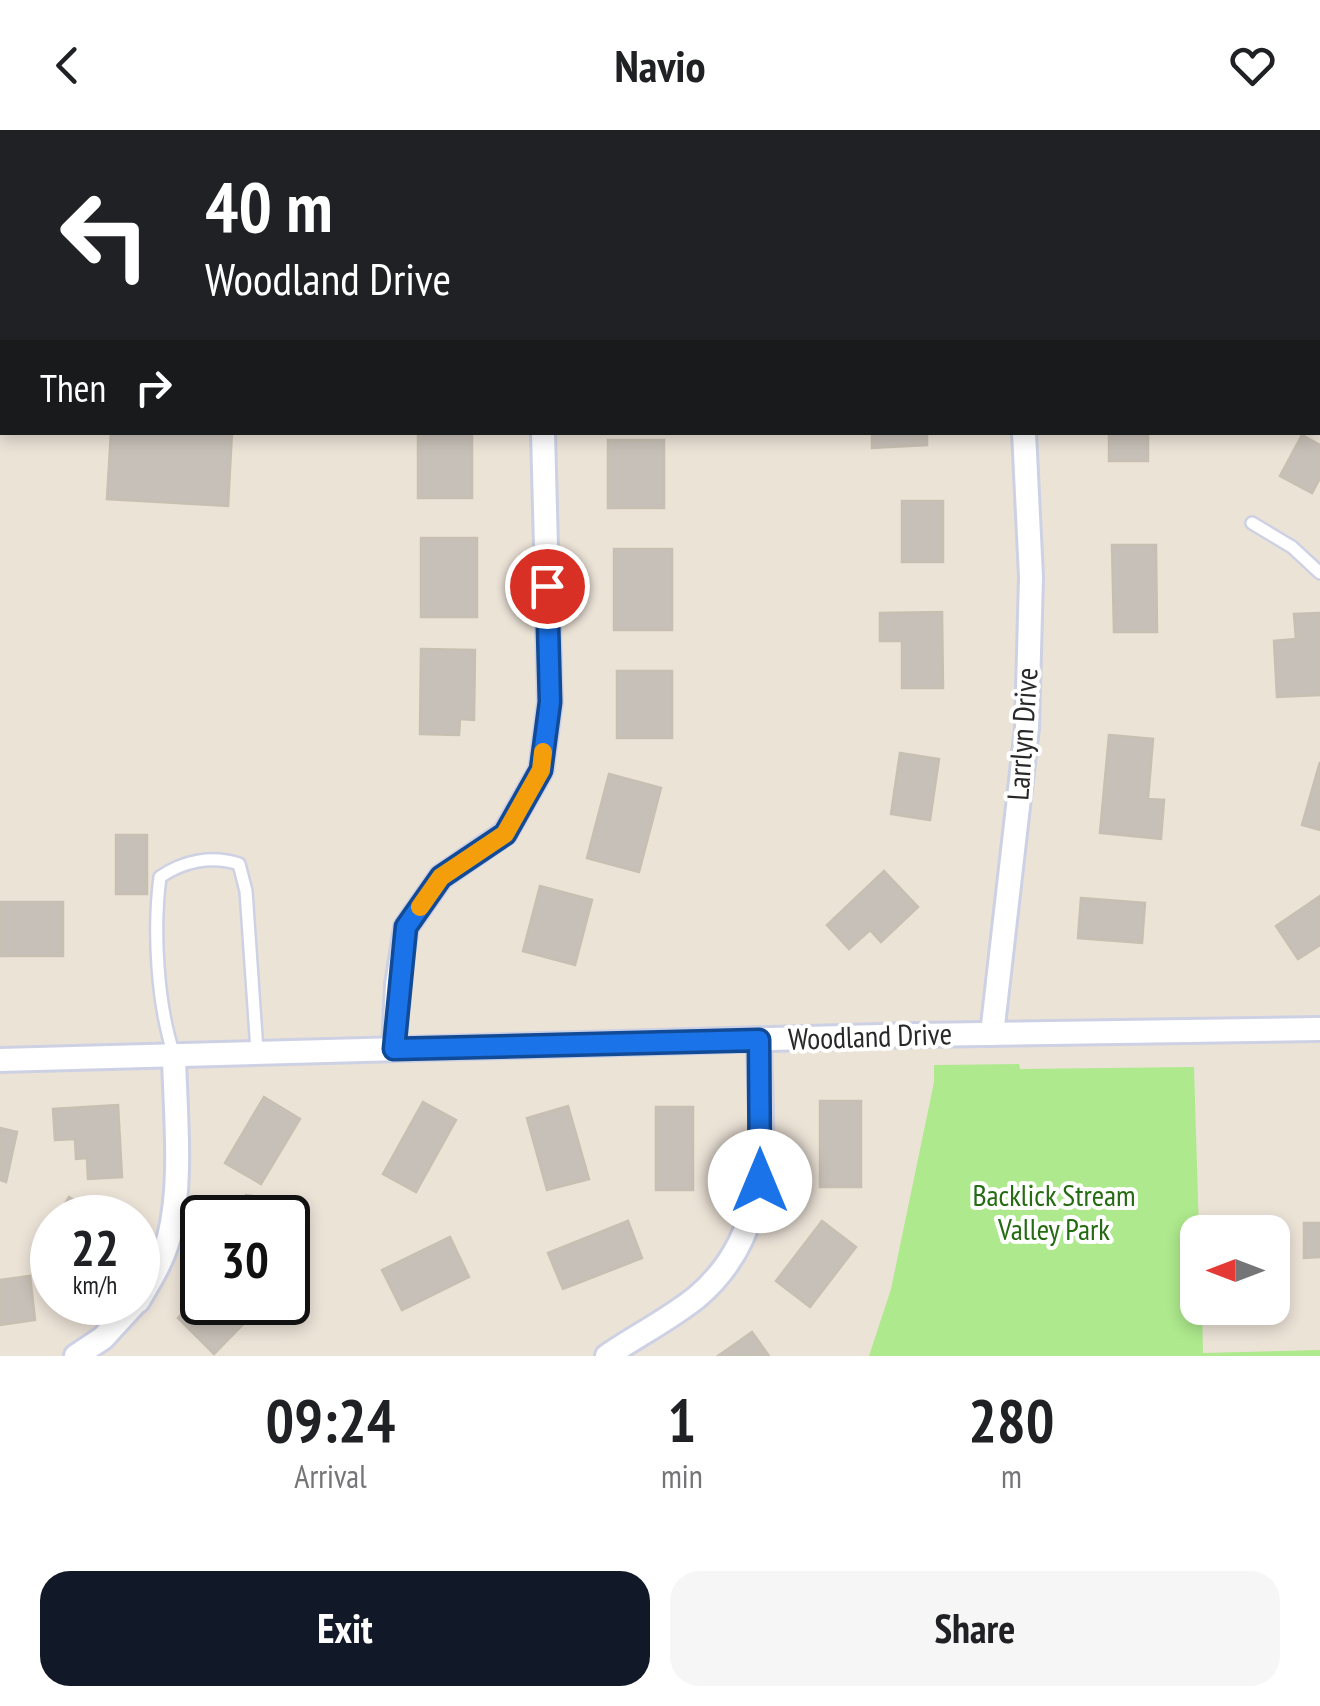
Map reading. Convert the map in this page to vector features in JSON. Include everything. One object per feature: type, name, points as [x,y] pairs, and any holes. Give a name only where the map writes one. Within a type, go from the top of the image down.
[{"type":"street","points":[[394,1049],[406,927],[441,877],[505,834],[541,770],[550,702],[543,435]]},
{"type":"street","name":"Larrlyn Drive","points":[[992,1034],[1027,728],[1030,577],[1024,435]]},
{"type":"street","name":"Woodland Drive","points":[[0,1060],[1320,1028]]},
{"type":"street","points":[[607,1356],[695,1298],[720,1274],[739,1245],[753,1214],[760,1181],[759,1040]]},
{"type":"street","points":[[160,1261],[175,1203],[174,1055]]},
{"type":"street","points":[[76,1356],[116,1325]]},
{"type":"lane","points":[[1252,524],[1292,547],[1320,573]]},
{"type":"lane","points":[[174,1055],[165,1027],[162,994],[157,900],[160,877],[175,866],[224,859],[239,864],[246,890],[257,1051]]},
{"type":"green space","name":"Backlick Stream Valley Park","points":[[1019,1064],[1020,1069],[1194,1067],[1198,1215],[1180,1215],[1180,1325],[1202,1325],[1203,1353],[1320,1350],[1320,1356],[869,1356],[891,1289],[934,1082],[934,1065]]},
{"type":"building","points":[[111,435],[232,435],[228,506],[107,499]]},
{"type":"building","points":[[418,435],[472,435],[472,498],[418,498]]},
{"type":"building","points":[[872,435],[927,435],[927,445],[872,448]]},
{"type":"building","points":[[1109,435],[1148,435],[1148,461],[1109,461]]},
{"type":"building","points":[[1302,435],[1320,445],[1320,478],[1312,493],[1280,476]]},
{"type":"building","points":[[608,440],[664,440],[664,508],[608,508]]},
{"type":"building","points":[[902,501],[943,501],[943,562],[902,562]]},
{"type":"building","points":[[421,538],[477,538],[477,617],[421,617]]},
{"type":"building","points":[[1112,545],[1156,545],[1157,632],[1114,632]]},
{"type":"building","points":[[614,549],[672,549],[672,630],[614,630]]},
{"type":"building","points":[[942,612],[943,688],[902,688],[902,641],[880,641],[880,613]]},
{"type":"building","points":[[1320,613],[1320,695],[1277,697],[1274,641],[1296,639],[1294,614]]},
{"type":"building","points":[[421,649],[475,650],[474,720],[460,719],[459,735],[420,734]]},
{"type":"building","points":[[617,671],[672,671],[672,738],[617,738]]},
{"type":"building","points":[[1109,735],[1153,739],[1148,799],[1164,800],[1161,839],[1100,833]]},
{"type":"building","points":[[900,753],[939,759],[930,820],[891,814]]},
{"type":"building","points":[[1320,762],[1320,830],[1302,825]]},
{"type":"building","points":[[609,774],[661,788],[639,872],[587,858]]},
{"type":"building","points":[[116,835],[147,835],[147,894],[116,894]]},
{"type":"building","points":[[884,871],[918,907],[881,942],[870,930],[849,949],[827,925]]},
{"type":"building","points":[[540,886],[592,900],[575,965],[523,951]]},
{"type":"building","points":[[1320,896],[1320,945],[1298,959],[1276,926]]},
{"type":"building","points":[[1081,898],[1145,903],[1142,943],[1078,938]]},
{"type":"building","points":[[0,902],[63,902],[63,956],[0,956]]},
{"type":"building","points":[[264,1097],[300,1119],[261,1184],[225,1163]]},
{"type":"building","points":[[820,1101],[861,1101],[861,1187],[820,1187]]},
{"type":"building","points":[[423,1102],[456,1120],[416,1192],[383,1174]]},
{"type":"building","points":[[118,1105],[122,1177],[88,1179],[87,1158],[76,1159],[75,1139],[55,1140],[53,1109]]},
{"type":"building","points":[[568,1106],[589,1179],[547,1190],[527,1118]]},
{"type":"building","points":[[656,1107],[693,1107],[693,1190],[656,1190]]},
{"type":"building","points":[[0,1128],[17,1132],[6,1182],[0,1180]]},
{"type":"building","points":[[628,1221],[642,1258],[563,1289],[548,1253]]},
{"type":"building","points":[[822,1221],[856,1247],[810,1307],[776,1281]]},
{"type":"building","points":[[1304,1223],[1320,1223],[1320,1257],[1304,1258]]},
{"type":"building","points":[[450,1237],[469,1277],[402,1310],[382,1270]]},
{"type":"building","points":[[30,1276],[30,1321],[0,1325],[0,1280]]},
{"type":"building","points":[[185,1325],[242,1325],[214,1354]]},
{"type":"building","points":[[752,1332],[769,1356],[718,1356]]},
{"type":"slow traffic","points":[[420,907],[441,877],[505,834],[541,770],[543,752]]},
{"type":"route","points":[[547,586],[550,702],[541,770],[505,834],[441,877],[406,927],[394,1049],[759,1040],[760,1181]]}]
